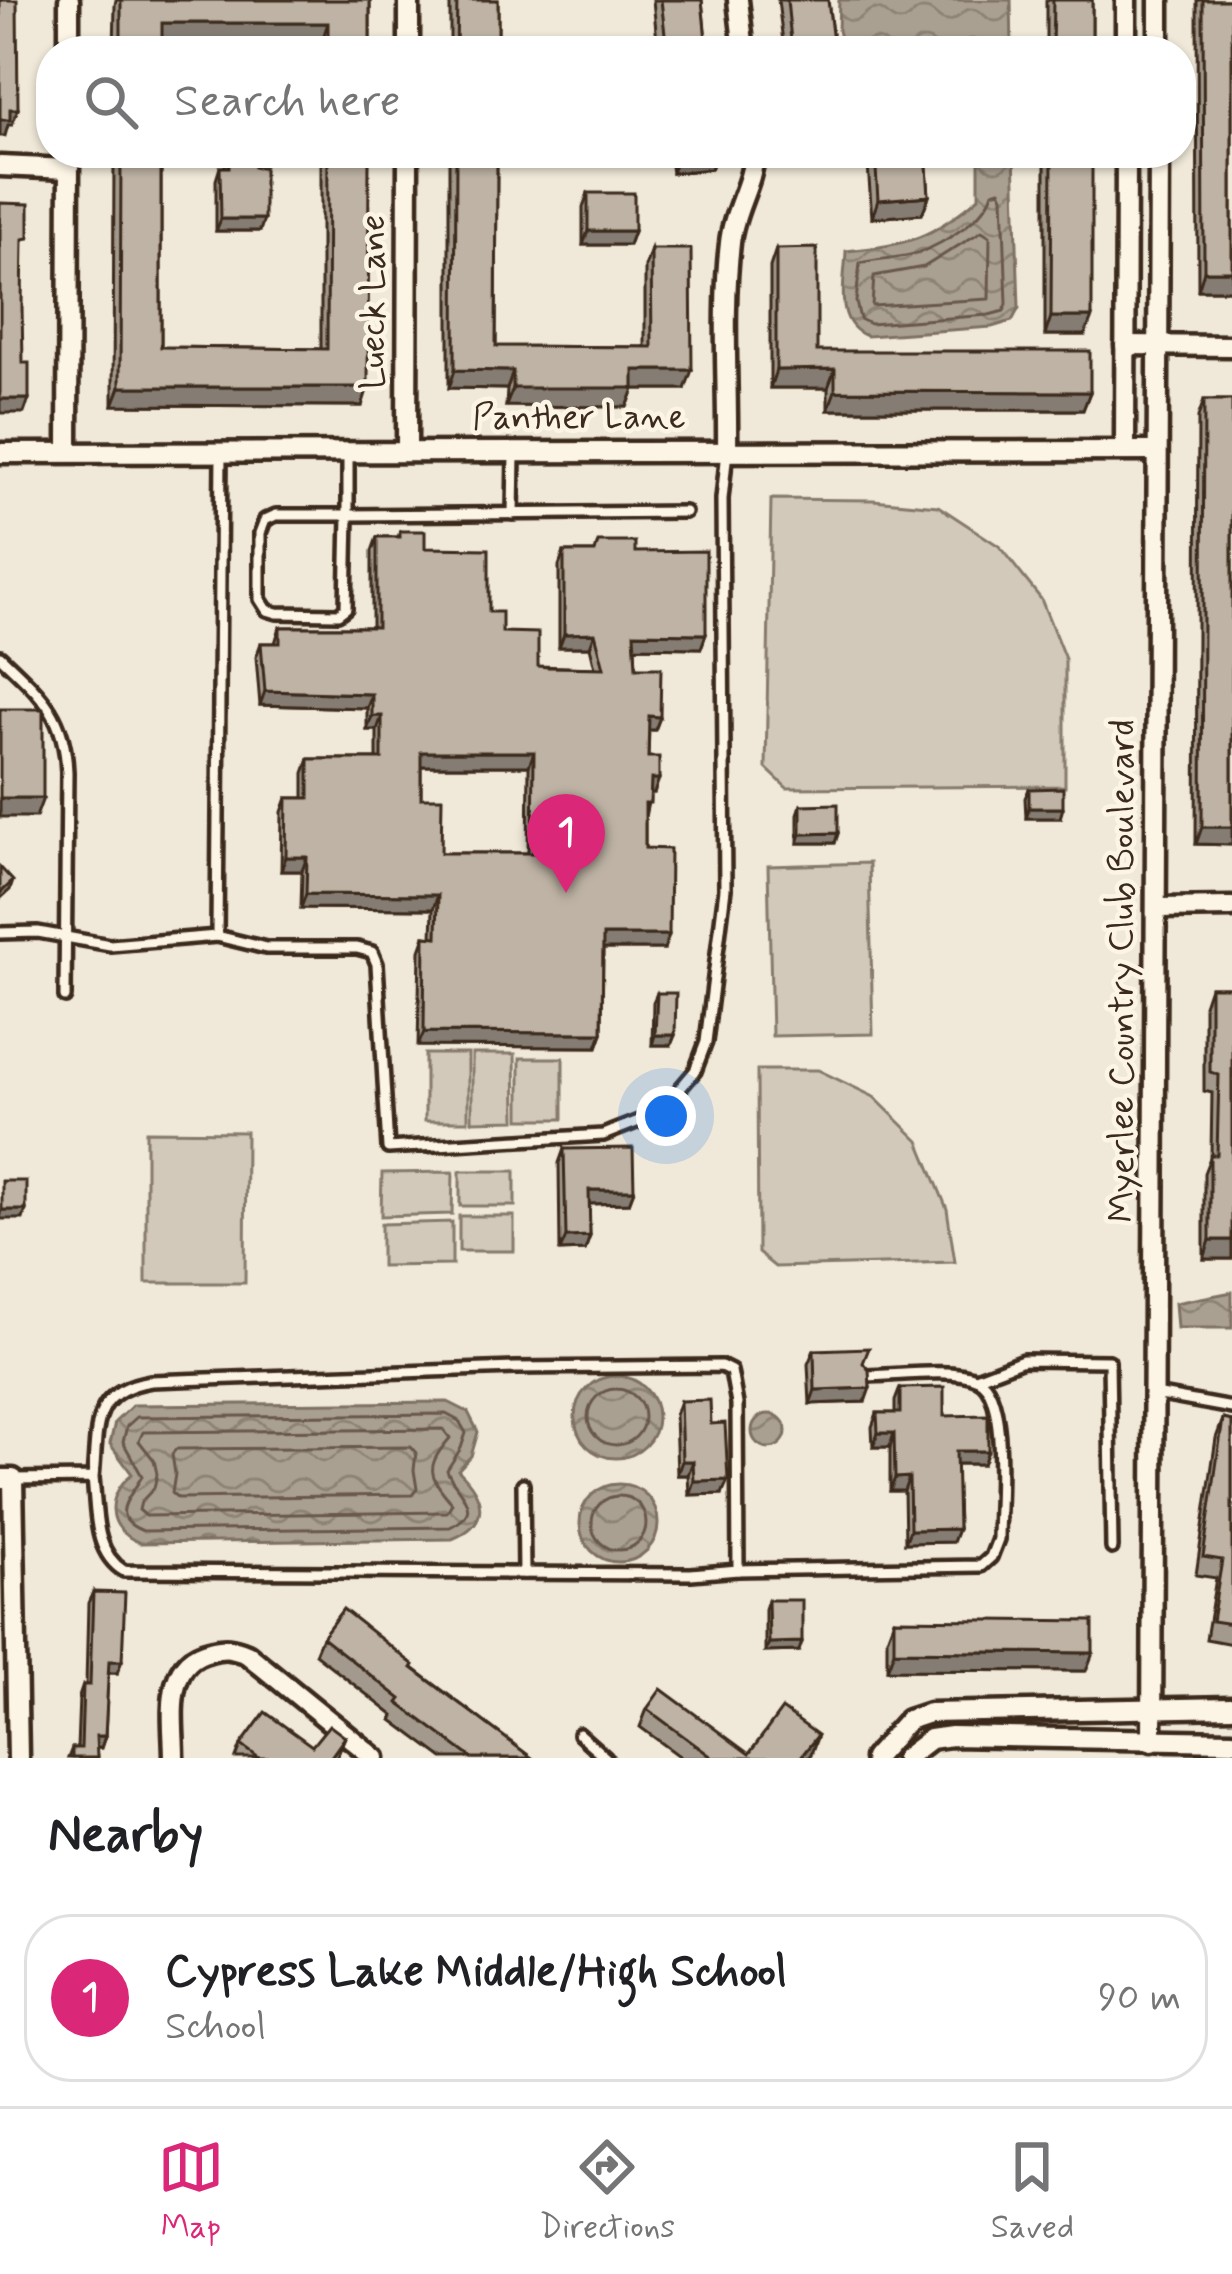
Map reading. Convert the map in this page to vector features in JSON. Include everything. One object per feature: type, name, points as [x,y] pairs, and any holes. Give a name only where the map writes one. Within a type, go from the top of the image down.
[{"type":"street","points":[[69,0],[69,36]]},
{"type":"street","points":[[409,0],[409,36]]},
{"type":"street","points":[[738,0],[742,36]]},
{"type":"street","points":[[1126,0],[1126,36]]},
{"type":"street","points":[[1159,0],[1159,36]]},
{"type":"street","points":[[0,166],[36,163]]},
{"type":"street","points":[[68,168],[68,452]]},
{"type":"street","name":"Lueck Lane","points":[[407,452],[408,168]]},
{"type":"street","points":[[727,451],[730,242],[740,196],[753,168]]},
{"type":"street","points":[[1125,449],[1126,168]]},
{"type":"street","name":"Myerlee Country Club Boulevard","points":[[1152,1741],[1159,168]]},
{"type":"street","points":[[1125,345],[1232,346]]},
{"type":"street","name":"Panther Lane","points":[[0,453],[1157,451]]},
{"type":"street","points":[[1157,908],[1232,907]]},
{"type":"street","points":[[7,1479],[18,1758]]},
{"type":"street","points":[[174,1758],[174,1691],[179,1670],[194,1654],[227,1647],[247,1654],[375,1758]]},
{"type":"street","points":[[874,1758],[908,1720],[929,1713],[1232,1707]]},
{"type":"street","points":[[1034,1748],[1035,1712]]},
{"type":"street","points":[[905,1758],[930,1738],[1034,1748],[1232,1742]]},
{"type":"lane","points":[[0,933],[38,932],[110,945],[217,936],[266,948],[372,952],[377,964],[388,1148],[603,1135],[667,1104],[695,1071],[706,1042],[725,889],[722,500],[727,451]]},
{"type":"lane","points":[[217,936],[220,452]]},
{"type":"lane","points":[[348,452],[348,515],[346,608],[338,614],[267,610],[260,599],[260,533],[266,520],[276,515],[348,515],[513,514],[685,512]]},
{"type":"lane","points":[[513,514],[514,452]]},
{"type":"lane","points":[[0,656],[50,708],[64,739],[68,772],[65,997]]},
{"type":"lane","points":[[867,1376],[976,1378],[1023,1360],[1109,1361],[1112,1548]]},
{"type":"lane","points":[[739,1570],[737,1404],[731,1371],[721,1366],[492,1369],[134,1384],[118,1389],[101,1409],[92,1478],[102,1546],[109,1562],[124,1571],[691,1574],[982,1566],[992,1557],[998,1539],[998,1410],[991,1388],[976,1378]]},
{"type":"lane","points":[[1155,1394],[1232,1408]]},
{"type":"lane","points":[[7,1479],[92,1478]]},
{"type":"lane","points":[[523,1484],[524,1573]]},
{"type":"lane","points":[[578,1734],[606,1758]]},
{"type":"shaded area","points":[[771,499],[938,506],[999,546],[1041,599],[1065,659],[1065,786],[787,788],[766,768]]},
{"type":"shaded area","points":[[869,863],[873,1034],[772,1036],[768,866]]},
{"type":"shaded area","points":[[425,1054],[468,1054],[468,1121],[425,1121]]},
{"type":"shaded area","points":[[472,1054],[515,1054],[516,1120],[472,1121]]},
{"type":"shaded area","points":[[520,1058],[563,1058],[563,1119],[520,1119]]},
{"type":"shaded area","points":[[757,1070],[818,1070],[874,1097],[919,1141],[947,1209],[955,1262],[775,1267],[758,1253]]},
{"type":"shaded area","points":[[146,1131],[246,1132],[245,1283],[146,1283]]},
{"type":"shaded area","points":[[460,1171],[515,1171],[515,1206],[460,1206]]},
{"type":"shaded area","points":[[453,1172],[452,1214],[381,1216],[382,1173]]},
{"type":"shaded area","points":[[459,1216],[514,1216],[514,1251],[459,1251]]},
{"type":"shaded area","points":[[452,1222],[452,1265],[381,1266],[381,1224]]},
{"type":"water","points":[[839,0],[1011,0],[1012,36],[839,36]]},
{"type":"water","points":[[979,168],[1014,168],[1019,308],[1012,321],[992,327],[867,336],[856,330],[843,300],[846,251],[918,238],[979,197]]},
{"type":"water","points":[[1232,1292],[1232,1328],[1177,1328],[1175,1303]]},
{"type":"water","points":[[616,1376],[645,1388],[657,1417],[645,1446],[616,1458],[587,1446],[575,1417],[587,1388]]},
{"type":"water","points":[[448,1402],[468,1412],[478,1432],[471,1456],[458,1470],[474,1489],[478,1517],[452,1539],[140,1543],[115,1521],[117,1492],[132,1474],[110,1444],[115,1422],[133,1405]]},
{"type":"water","points":[[769,1414],[781,1419],[786,1431],[781,1443],[769,1448],[757,1443],[752,1431],[757,1419]]},
{"type":"water","points":[[619,1484],[647,1495],[658,1523],[647,1551],[619,1562],[591,1551],[580,1523],[591,1495]]},
{"type":"building","points":[[0,0],[17,0],[18,109],[10,109],[10,120],[0,120]]},
{"type":"building","points":[[121,0],[370,0],[370,36],[328,36],[328,23],[162,23],[162,36],[121,36]]},
{"type":"building","points":[[457,0],[498,0],[498,36],[456,36]]},
{"type":"building","points":[[661,0],[702,0],[706,36],[665,36]]},
{"type":"building","points":[[787,0],[828,0],[832,36],[791,36]]},
{"type":"building","points":[[1053,0],[1092,0],[1092,36],[1052,36]]},
{"type":"building","points":[[1203,0],[1232,0],[1232,271],[1204,271]]},
{"type":"building","points":[[121,168],[161,168],[161,347],[327,349],[328,168],[369,168],[368,387],[120,387]]},
{"type":"building","points":[[220,168],[264,168],[264,219],[221,219]]},
{"type":"building","points":[[456,168],[497,168],[496,346],[652,347],[651,249],[691,249],[692,370],[634,370],[634,388],[513,388],[513,371],[455,370]]},
{"type":"building","points":[[876,168],[927,168],[929,196],[878,200]]},
{"type":"building","points":[[1052,168],[1092,168],[1092,317],[1051,317]]},
{"type":"building","points":[[588,193],[634,193],[634,231],[588,231]]},
{"type":"building","points":[[0,203],[29,204],[22,306],[29,399],[0,399]]},
{"type":"building","points":[[817,248],[817,351],[1090,351],[1090,392],[835,391],[835,369],[776,370],[776,249]]},
{"type":"building","points":[[1204,400],[1232,400],[1232,827],[1202,827]]},
{"type":"building","points":[[400,531],[425,531],[425,548],[489,549],[489,612],[502,612],[502,632],[538,633],[538,666],[547,667],[604,668],[595,633],[564,634],[564,552],[595,552],[598,542],[635,542],[635,552],[706,551],[706,634],[634,633],[636,668],[661,668],[660,717],[649,716],[648,757],[659,757],[659,779],[651,779],[650,803],[645,803],[645,848],[670,849],[669,935],[603,935],[602,1033],[424,1032],[425,936],[437,937],[438,895],[306,894],[307,857],[286,857],[287,798],[309,798],[309,759],[382,759],[382,716],[372,716],[372,694],[265,691],[261,643],[280,643],[280,627],[377,627],[377,537],[400,537]],"holes":[[[421,752],[534,752],[533,853],[441,853],[442,798],[421,798]]]},
{"type":"building","points":[[0,709],[43,709],[43,798],[0,798]]},
{"type":"building","points":[[1063,788],[1063,808],[1029,808],[1029,789]]},
{"type":"building","points":[[838,804],[838,833],[801,834],[801,805]]},
{"type":"building","points":[[0,867],[13,881],[0,893]]},
{"type":"building","points":[[1210,987],[1232,987],[1232,1240],[1210,1240],[1210,1155],[1217,1155],[1219,1075],[1210,1072]]},
{"type":"building","points":[[657,993],[676,993],[675,1035],[655,1035]]},
{"type":"building","points":[[633,1148],[634,1190],[589,1190],[590,1236],[566,1237],[564,1149]]},
{"type":"building","points":[[2,1181],[26,1181],[26,1210],[2,1210]]},
{"type":"building","points":[[869,1348],[863,1363],[869,1370],[870,1388],[815,1390],[814,1350]]},
{"type":"building","points":[[944,1387],[944,1416],[988,1415],[988,1451],[956,1451],[958,1529],[910,1530],[909,1477],[895,1478],[894,1433],[878,1433],[877,1413],[900,1413],[900,1388]]},
{"type":"building","points":[[710,1400],[711,1424],[725,1423],[728,1480],[694,1481],[693,1461],[682,1461],[680,1401]]},
{"type":"building","points":[[1223,1419],[1232,1421],[1232,1624],[1212,1621],[1222,1560],[1203,1557]]},
{"type":"building","points":[[93,1592],[125,1593],[122,1661],[109,1661],[105,1736],[96,1736],[97,1758],[72,1758],[72,1748],[81,1748],[83,1685],[90,1685]]},
{"type":"building","points":[[768,1600],[802,1600],[802,1642],[769,1643]]},
{"type":"building","points":[[343,1609],[412,1668],[532,1758],[472,1758],[398,1703],[401,1699],[322,1637]]},
{"type":"building","points":[[894,1619],[1093,1621],[1093,1653],[894,1651]]},
{"type":"building","points":[[661,1689],[749,1754],[782,1709],[818,1735],[800,1758],[713,1758],[647,1709]]},
{"type":"building","points":[[265,1712],[312,1746],[329,1725],[345,1737],[330,1758],[259,1758],[241,1745]]},
{"type":"place","name":"Cypress Lake Middle/High School","points":[[566,893]]}]
